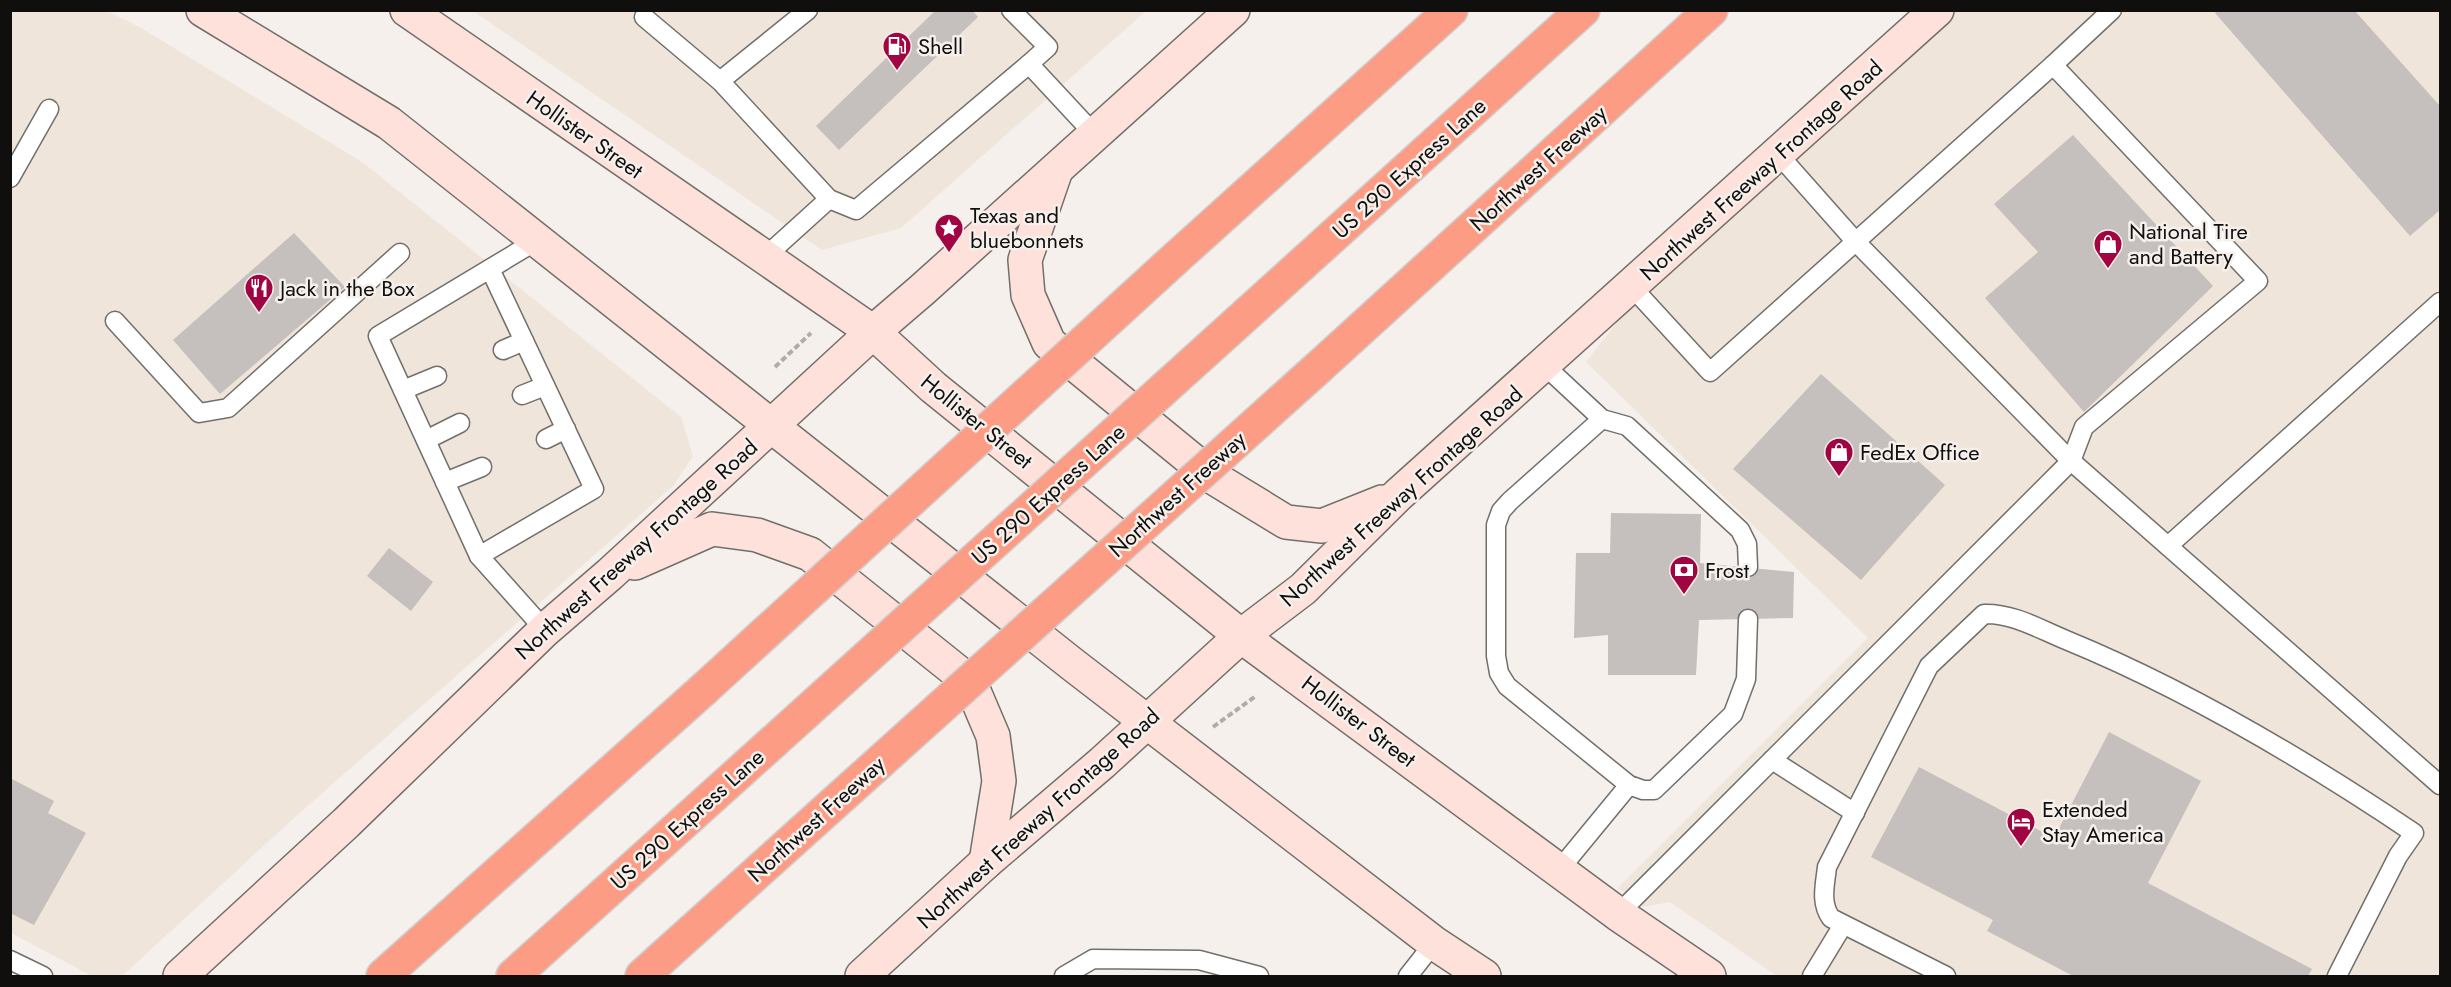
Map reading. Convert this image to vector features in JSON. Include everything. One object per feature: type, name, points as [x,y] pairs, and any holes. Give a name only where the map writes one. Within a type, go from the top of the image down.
[{"type":"highway","points":[[383,976],[704,689],[1451,10]]},
{"type":"highway","name":"US 290 Express Lane","points":[[513,976],[1583,10]]},
{"type":"highway","name":"Northwest Freeway","points":[[642,976],[1319,367],[1711,10]]},
{"type":"main road","points":[[203,10],[389,123],[770,427],[1147,721],[1434,943],[1484,976]]},
{"type":"main road","name":"Hollister Street","points":[[406,10],[458,44],[627,165],[766,256],[873,332],[933,387],[1241,636],[1618,914],[1709,976]]},
{"type":"main road","name":"Northwest Freeway Frontage Road","points":[[180,976],[346,823],[545,630],[610,574],[873,332],[1056,171],[1233,10]]},
{"type":"main road","name":"Northwest Freeway Frontage Road","points":[[862,976],[986,862],[1241,636],[1303,589],[1398,495],[1545,366],[1937,10]]},
{"type":"main road","points":[[1056,171],[1025,261],[1028,295],[1049,343],[1214,478],[1286,522],[1322,526],[1398,495]]},
{"type":"main road","points":[[610,574],[712,529],[757,535],[810,554],[970,682],[993,736],[999,781],[986,862]]},
{"type":"lane","points":[[720,81],[808,10]]},
{"type":"lane","points":[[644,17],[720,81],[830,199],[856,210],[1048,47],[1011,10]]},
{"type":"lane","points":[[1632,287],[1710,372],[2112,10]]},
{"type":"lane","points":[[1029,64],[1095,135]]},
{"type":"lane","points":[[1618,914],[2071,461],[2084,427],[2258,281],[2053,64]]},
{"type":"lane","points":[[10,178],[49,109]]},
{"type":"lane","points":[[1778,154],[1856,242],[2071,461],[2440,785]]},
{"type":"lane","points":[[766,256],[830,199]]},
{"type":"lane","points":[[536,241],[378,336],[480,556],[545,630]]},
{"type":"lane","points":[[115,321],[199,413],[228,408],[400,253]]},
{"type":"lane","points":[[480,556],[594,489],[490,269]]},
{"type":"lane","points":[[2168,546],[2440,302]]},
{"type":"lane","points":[[503,350],[524,341]]},
{"type":"lane","points":[[1545,366],[1602,419],[1627,426],[1740,530],[1747,544],[1748,567]]},
{"type":"lane","points":[[403,390],[437,376]]},
{"type":"lane","points":[[522,395],[545,386]]},
{"type":"lane","points":[[1602,419],[1501,511],[1496,525],[1497,656],[1499,673],[1507,686],[1629,785],[1643,790],[1654,790],[1733,714],[1746,680],[1748,619]]},
{"type":"lane","points":[[426,440],[460,423]]},
{"type":"lane","points":[[546,439],[566,429]]},
{"type":"lane","points":[[445,482],[482,466]]},
{"type":"lane","points":[[1946,976],[1831,918],[1825,910],[1827,867],[1906,706],[1929,666],[1984,614],[2002,614],[2097,653],[2227,718],[2333,779],[2414,832],[2398,856],[2337,976]]},
{"type":"lane","points":[[1773,760],[1855,813]]},
{"type":"lane","points":[[1559,870],[1629,785]]},
{"type":"lane","points":[[1812,976],[1843,924]]},
{"type":"lane","points":[[1408,976],[1434,943]]},
{"type":"lane","points":[[1064,976],[1093,959],[1199,960],[1259,976]]},
{"type":"lane","points":[[10,960],[43,976]]},
{"type":"path","points":[[775,368],[816,328]]},
{"type":"path","points":[[1209,730],[1256,696]]},
{"type":"shaded area","points":[[10,11],[107,11],[141,28],[362,162],[681,417],[693,456],[673,486],[305,808],[122,976],[92,976],[11,933]]},
{"type":"shaded area","points":[[473,11],[1146,11],[901,228],[822,250]]},
{"type":"shaded area","points":[[1952,11],[2440,11],[2440,976],[1777,976],[1670,902],[1643,907],[1618,888],[1868,638],[1586,362],[1646,285]]},
{"type":"building","name":"Shell","points":[[936,10],[972,10],[978,17],[839,150],[816,126]]},
{"type":"building","points":[[2218,10],[2354,10],[2440,106],[2440,210],[2410,236],[2215,13]]},
{"type":"building","name":"National Tire and Battery","points":[[2073,135],[2213,286],[2084,412],[1985,298],[2038,252],[1994,204]]},
{"type":"building","name":"Jack in the Box","points":[[294,233],[345,287],[220,394],[173,340]]},
{"type":"building","name":"FedEx Office","points":[[1821,374],[1945,485],[1861,580],[1733,469]]},
{"type":"building","name":"Frost","points":[[1611,513],[1701,514],[1700,563],[1794,572],[1793,618],[1699,620],[1696,675],[1608,675],[1608,635],[1574,638],[1576,553],[1610,553]]},
{"type":"building","points":[[389,548],[433,582],[411,611],[367,576]]},
{"type":"building","name":"Extended Stay America","points":[[2109,732],[2201,781],[2148,883],[2312,969],[2308,976],[2073,976],[1987,931],[1993,920],[1871,857],[1919,767],[2054,838]]},
{"type":"building","points":[[10,778],[54,801],[48,813],[86,833],[34,925],[10,913]]},
{"type":"place","name":"Shell","points":[[897,72]]},
{"type":"place","name":"Texas and bluebonnets","points":[[949,254]]},
{"type":"place","name":"National Tire and Battery","points":[[2108,270]]},
{"type":"place","name":"Jack in the Box","points":[[259,314]]},
{"type":"place","name":"FedEx Office","points":[[1839,478]]},
{"type":"place","name":"Frost","points":[[1684,596]]},
{"type":"place","name":"Extended Stay America","points":[[2021,848]]}]
